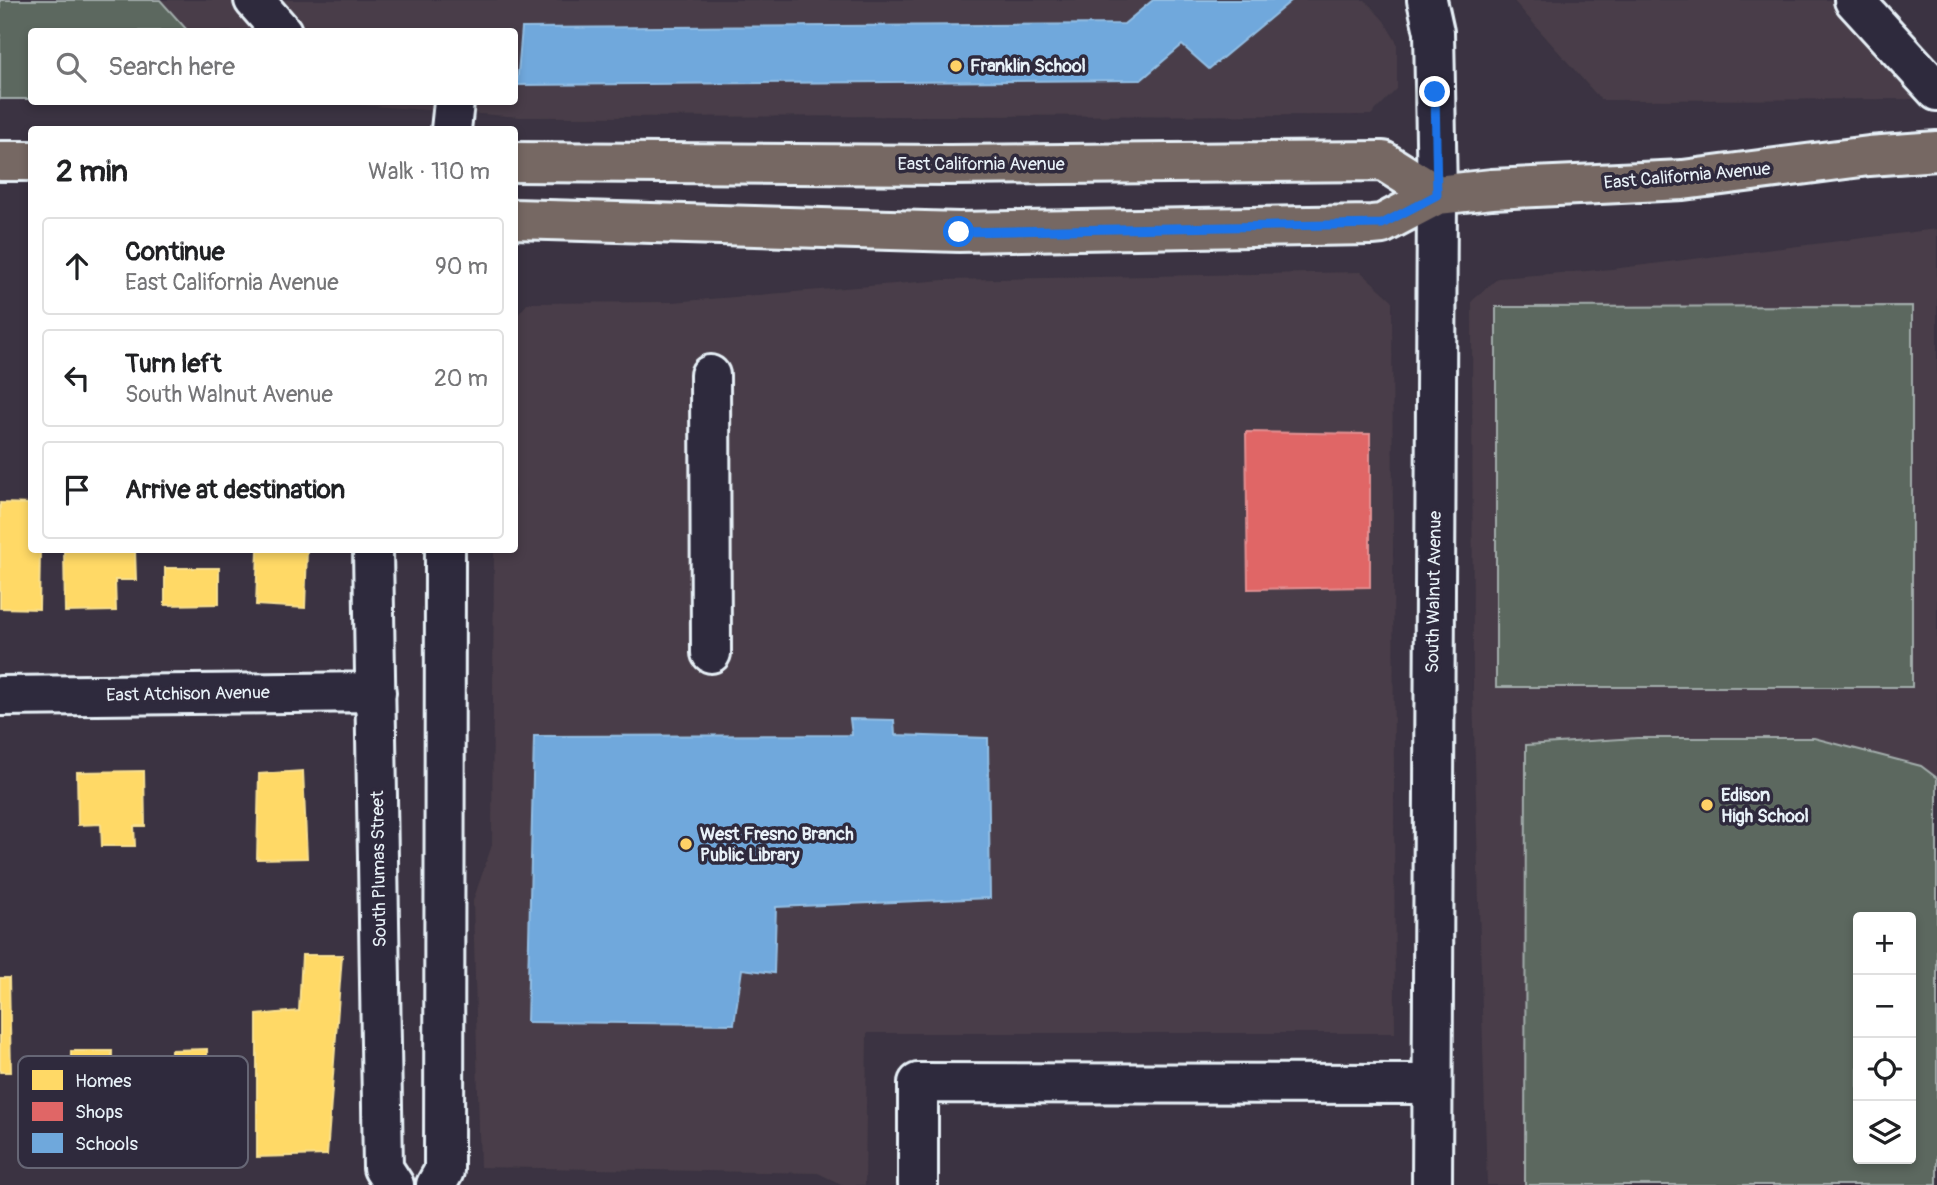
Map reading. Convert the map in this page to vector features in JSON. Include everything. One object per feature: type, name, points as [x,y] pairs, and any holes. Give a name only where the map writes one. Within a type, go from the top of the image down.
[{"type":"main road","name":"East California Avenue","points":[[518,219],[959,232],[1382,224],[1437,195],[1492,189],[1683,180],[1870,156],[1937,152]]},
{"type":"main road","points":[[0,161],[28,162]]},
{"type":"main road","name":"East California Avenue","points":[[518,162],[949,165],[1383,161],[1437,195]]},
{"type":"street","points":[[254,0],[278,28]]},
{"type":"street","name":"South Walnut Avenue","points":[[1427,0],[1434,32],[1437,195],[1432,1185]]},
{"type":"street","points":[[1854,0],[1937,91]]},
{"type":"street","points":[[451,126],[454,105]]},
{"type":"street","points":[[710,375],[711,653]]},
{"type":"street","name":"South Plumas Street","points":[[373,553],[383,1168],[394,1185]]},
{"type":"street","points":[[436,1185],[444,1171],[444,553]]},
{"type":"street","name":"East Atchison Avenue","points":[[0,696],[376,692]]},
{"type":"street","points":[[918,1185],[918,1083],[1432,1084]]},
{"type":"shaded area","name":"Franklin School","points":[[160,0],[1365,0],[1384,21],[1397,43],[1397,89],[1371,115],[521,117],[359,105],[518,105],[518,28],[185,28]]},
{"type":"shaded area","points":[[1513,0],[1834,0],[1921,99],[1601,100]]},
{"type":"shaded area","name":"Edison High School","points":[[1937,229],[1937,1185],[1487,1185],[1473,692],[1472,301],[1498,278],[1612,269]]},
{"type":"shaded area","points":[[1361,272],[1392,300],[1395,1033],[867,1033],[865,1185],[843,1185],[818,1173],[480,1167],[473,901],[492,845],[494,553],[518,553],[518,315],[528,303],[672,302],[944,280]]},
{"type":"green space","points":[[0,0],[160,0],[185,28],[28,28],[28,99],[0,99]]},
{"type":"green space","points":[[1912,306],[1912,687],[1496,687],[1496,307]]},
{"type":"green space","points":[[1637,738],[1814,738],[1921,766],[1937,778],[1937,1185],[1525,1185],[1526,745]]},
{"type":"building: Homes","points":[[0,503],[28,504],[28,553],[40,553],[39,609],[0,608]]},
{"type":"building: Homes","points":[[64,553],[135,553],[136,580],[115,580],[116,611],[65,612]]},
{"type":"building: Homes","points":[[258,553],[307,553],[305,608],[256,605]]},
{"type":"building: Homes","points":[[165,568],[219,568],[219,604],[165,605]]},
{"type":"building: Homes","points":[[144,771],[145,826],[134,826],[135,846],[102,846],[101,824],[78,825],[77,772]]},
{"type":"building: Homes","points":[[303,771],[307,858],[257,859],[259,774]]},
{"type":"building: Homes","points":[[302,955],[342,955],[327,1155],[257,1157],[257,1015],[299,1011]]},
{"type":"building: Homes","points":[[0,978],[9,978],[11,1072],[0,1072]]},
{"type":"building: Homes","points":[[207,1049],[207,1056],[171,1056],[171,1050]]},
{"type":"building: Homes","points":[[71,1051],[112,1051],[112,1056],[71,1056]]},
{"type":"building: Shops","points":[[1246,432],[1370,434],[1370,587],[1248,589]]},
{"type":"building: Schools","points":[[1153,0],[1292,0],[1209,69],[1182,45],[1141,80],[518,85],[522,28],[1124,24]]},
{"type":"building: Schools","points":[[850,719],[894,720],[895,735],[988,738],[990,898],[776,907],[774,973],[742,969],[734,1024],[527,1022],[534,736],[852,735]]},
{"type":"place","name":"Franklin School","points":[[956,66]]},
{"type":"place","name":"Edison High School","points":[[1707,805]]},
{"type":"place","name":"West Fresno Branch Public Library","points":[[686,844]]},
{"type":"route","points":[[959,232],[1180,230],[1382,224],[1437,195],[1435,92]]}]
